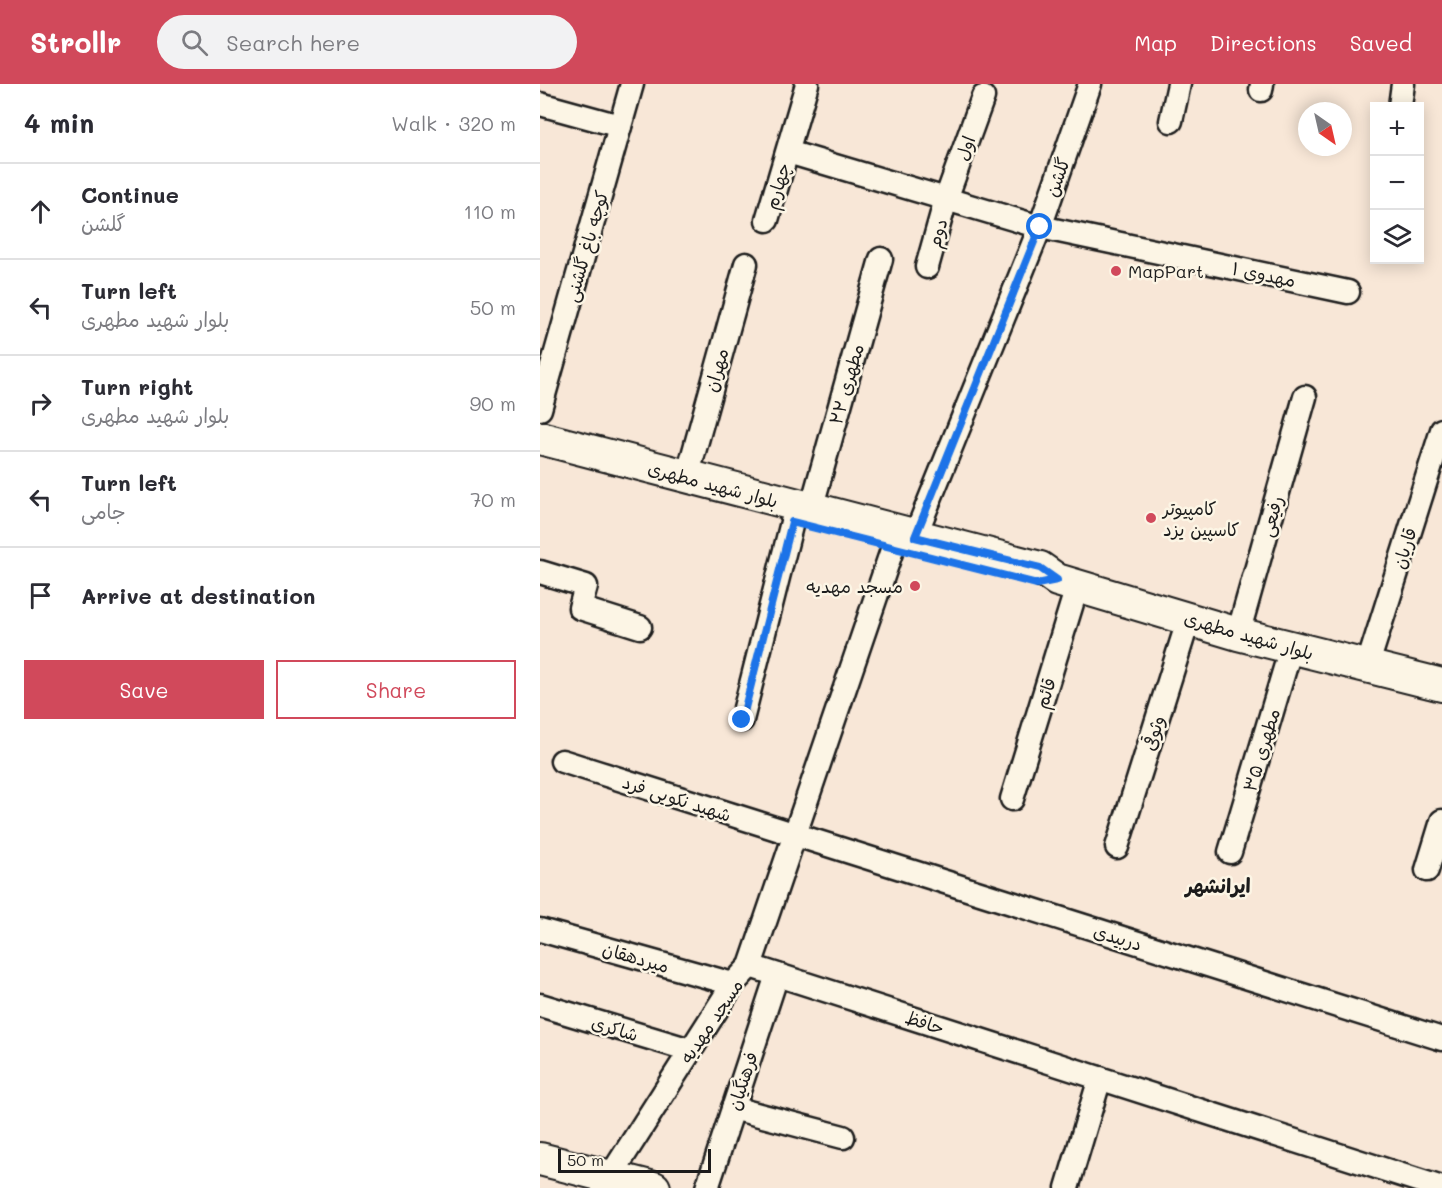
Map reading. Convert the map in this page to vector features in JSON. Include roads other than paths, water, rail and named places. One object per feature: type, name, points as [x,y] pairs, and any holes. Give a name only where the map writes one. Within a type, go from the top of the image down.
[{"type":"main road","name":"بلوار شهید مطهری","points":[[540,438],[687,477],[801,516]]},
{"type":"main road","name":"بلوار شهید مطهری","points":[[540,458],[801,516],[904,542],[1037,584],[1067,584],[1238,634],[1442,685]]},
{"type":"main road","points":[[540,1159],[606,1182],[654,1188]]},
{"type":"street","name":"کوچه باغ گلشنی","points":[[540,409],[632,84]]},
{"type":"street","name":"چهارم","points":[[767,220],[807,84]]},
{"type":"street","name":"گلشن","points":[[904,542],[1040,227],[1090,84]]},
{"type":"street","points":[[1171,121],[1179,84]]},
{"type":"street","points":[[1401,102],[1403,84]]},
{"type":"street","name":"اول","points":[[946,199],[983,97]]},
{"type":"street","points":[[540,104],[620,126]]},
{"type":"street","name":"مهدوی ۱","points":[[788,152],[1040,227],[1348,292]]},
{"type":"street","name":"دوم","points":[[927,267],[946,199]]},
{"type":"street","name":"مطهری ۲۲","points":[[742,720],[801,516],[881,258]]},
{"type":"street","name":"مهران","points":[[687,477],[746,264]]},
{"type":"street","name":"رفیعی","points":[[1238,634],[1305,398]]},
{"type":"street","name":"قاریان","points":[[1367,667],[1442,430]]},
{"type":"street","name":"مسجد مهدیه","points":[[606,1182],[733,984],[750,966],[793,835],[904,542]]},
{"type":"street","points":[[540,572],[586,586],[580,608],[640,627]]},
{"type":"street","name":"قائم","points":[[1012,799],[1067,584]]},
{"type":"street","name":"وثوقی","points":[[1117,847],[1189,618]]},
{"type":"street","name":"مطهری ۳۵","points":[[1230,852],[1292,648]]},
{"type":"street","name":"شهید نکویی فرد","points":[[562,761],[793,835]]},
{"type":"street","points":[[1427,870],[1442,822]]},
{"type":"street","name":"دربیدی","points":[[793,835],[1442,1039]]},
{"type":"street","name":"میردهقان","points":[[540,930],[733,984]]},
{"type":"street","name":"حافظ","points":[[750,966],[1442,1188]]},
{"type":"street","name":"فرهنگیان","points":[[707,1188],[777,975]]},
{"type":"street","name":"شاکری","points":[[540,1005],[690,1050]]},
{"type":"street","points":[[1067,1188],[1100,1078]]},
{"type":"street","points":[[733,1108],[843,1137]]},
{"type":"place","name":"MapPart","points":[[1116,271]]},
{"type":"place","name":"کامپیوتر کاسپین یزد","points":[[1151,518]]},
{"type":"place","name":"مسجد مهدیه","points":[[915,586]]},
{"type":"district","name":"ایرانشهر","points":[[1218,885]]}]
